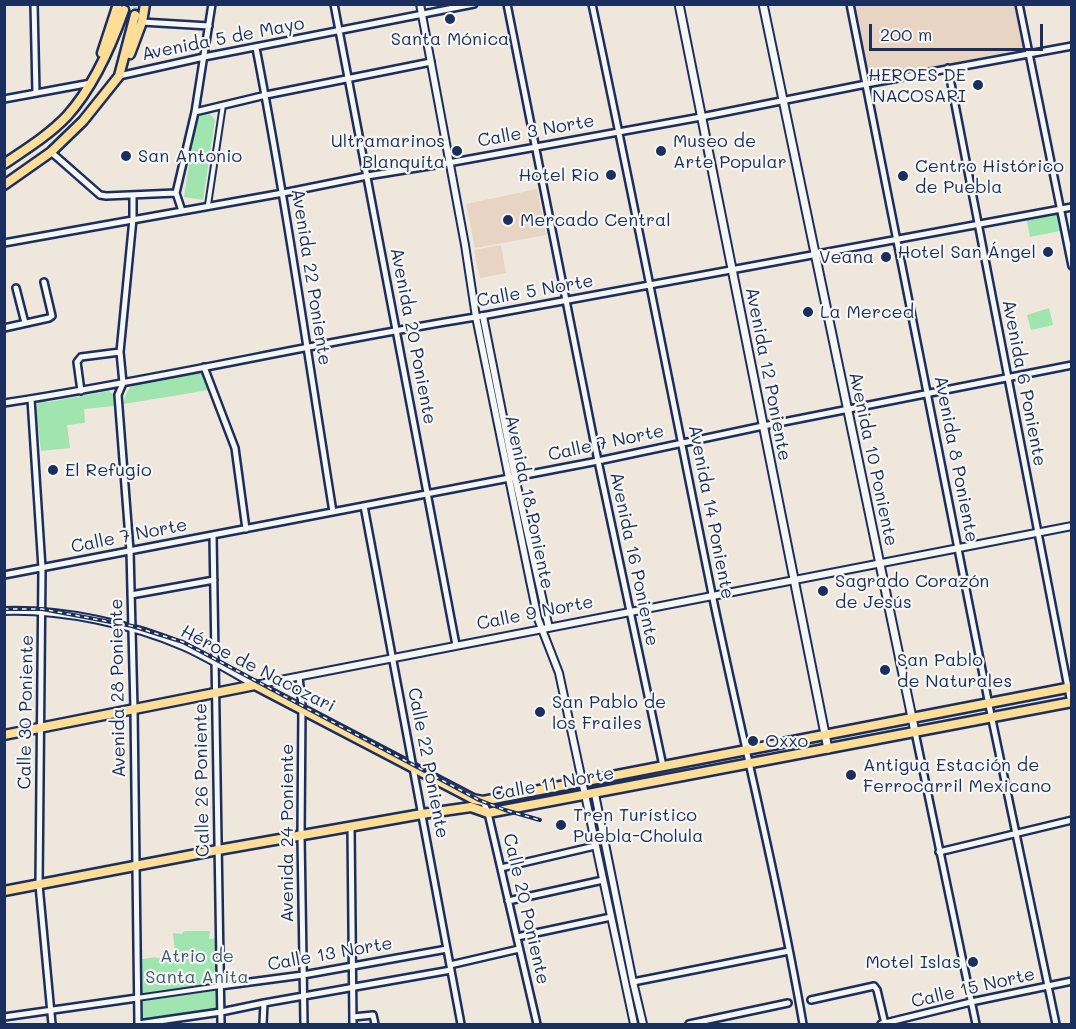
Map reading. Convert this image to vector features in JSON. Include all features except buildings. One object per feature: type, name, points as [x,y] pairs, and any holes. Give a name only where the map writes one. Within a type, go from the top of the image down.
[{"type":"main road","points":[[4,185],[51,152],[83,121],[119,76],[146,4]]},
{"type":"main road","name":"Avenida 12 Poniente","points":[[679,4],[828,749]]},
{"type":"main road","name":"Avenida 10 Poniente","points":[[763,4],[915,732]]},
{"type":"main road","points":[[4,164],[43,138],[67,115],[91,83],[121,7]]},
{"type":"main road","name":"Calle 9 Norte","points":[[4,735],[255,685]]},
{"type":"main road","name":"Héroe de Nacozari","points":[[255,685],[473,799],[483,801]]},
{"type":"main road","name":"Calle 11 Norte","points":[[483,801],[1070,687]]},
{"type":"main road","name":"Calle 11 Norte","points":[[4,891],[422,814],[471,807],[488,813],[1071,703]]},
{"type":"street","points":[[34,4],[36,93]]},
{"type":"street","points":[[182,211],[176,193],[195,112],[212,4]]},
{"type":"street","name":"Avenida 20 Poniente","points":[[334,4],[456,645]]},
{"type":"street","name":"Avenida 18 Poniente","points":[[420,4],[512,478],[543,600],[546,628]]},
{"type":"street","name":"Avenida 5 de Mayo","points":[[119,76],[474,4]]},
{"type":"street","name":"Avenida 16 Poniente","points":[[507,4],[565,301],[663,766]]},
{"type":"street","name":"Avenida 14 Poniente","points":[[592,4],[712,595],[750,764],[803,1024]]},
{"type":"street","name":"Avenida 8 Poniente","points":[[850,4],[989,703],[1056,1024]]},
{"type":"street","points":[[1019,4],[1071,266]]},
{"type":"street","points":[[139,19],[209,26]]},
{"type":"street","name":"Calle 3 Norte","points":[[4,243],[701,117],[1071,46]]},
{"type":"street","name":"Avenida 22 Poniente","points":[[256,48],[283,193],[333,512]]},
{"type":"street","points":[[195,112],[266,95],[431,62]]},
{"type":"street","name":"Avenida 6 Poniente","points":[[948,68],[1070,687],[1071,703]]},
{"type":"street","points":[[4,99],[91,83]]},
{"type":"street","points":[[208,205],[223,105]]},
{"type":"street","points":[[51,152],[100,195],[133,196],[176,193]]},
{"type":"street","name":"Avenida 28 Poniente","points":[[133,196],[120,352],[123,383],[118,395],[130,551],[138,1024]]},
{"type":"street","name":"Calle 5 Norte","points":[[4,403],[81,391],[397,330],[480,317],[1071,207]]},
{"type":"street","points":[[4,328],[52,316],[44,282]]},
{"type":"street","points":[[16,288],[25,323]]},
{"type":"street","points":[[81,391],[78,359],[120,352]]},
{"type":"street","name":"Calle 7 Norte","points":[[4,575],[512,478],[1071,365]]},
{"type":"street","points":[[204,367],[235,448],[246,529]]},
{"type":"street","name":"Calle 30 Poniente","points":[[31,399],[42,568],[39,885],[52,1024]]},
{"type":"street","name":"Calle 22 Poniente","points":[[364,506],[461,1024]]},
{"type":"street","name":"Calle 9 Norte","points":[[255,685],[1071,526]]},
{"type":"street","name":"Avenida 18 Poniente","points":[[523,527],[525,558],[530,581],[559,673],[634,1024]]},
{"type":"street","name":"Calle 26 Poniente","points":[[213,535],[221,1024]]},
{"type":"street","points":[[525,558],[533,557]]},
{"type":"street","points":[[530,581],[538,579]]},
{"type":"street","points":[[131,595],[214,580]]},
{"type":"street","points":[[535,602],[543,600]]},
{"type":"street","name":"Héroe de Nacozari","points":[[4,612],[42,612],[67,615],[132,628],[184,647],[255,685]]},
{"type":"street","name":"Avenida 24 Poniente","points":[[299,676],[302,710],[301,836],[304,1024]]},
{"type":"street","name":"Avenida 10 Poniente","points":[[915,732],[976,1024]]},
{"type":"street","points":[[595,794],[643,1024]]},
{"type":"street","name":"Calle 20 Poniente","points":[[483,801],[488,813],[537,1024]]},
{"type":"street","points":[[939,852],[1071,820]]},
{"type":"street","points":[[351,827],[353,1024]]},
{"type":"street","points":[[501,868],[595,846]]},
{"type":"street","points":[[508,901],[603,880]]},
{"type":"street","points":[[517,937],[611,917]]},
{"type":"street","name":"Calle 13 Norte","points":[[4,1017],[303,975],[447,949]]},
{"type":"street","name":"Calle 13 Norte","points":[[138,1024],[221,1012],[352,988],[450,968],[519,949]]},
{"type":"street","points":[[633,982],[789,951]]},
{"type":"street","name":"Calle 15 Norte","points":[[884,1024],[971,1002],[1071,981]]},
{"type":"street","points":[[811,1000],[874,986],[884,1024]]},
{"type":"street","points":[[263,1024],[264,1003]]},
{"type":"street","points":[[689,1024],[718,1021],[788,1003]]},
{"type":"street","points":[[353,1017],[373,1015],[375,1024]]},
{"type":"shaded area","points":[[854,5],[1016,5],[1025,50],[869,80]]},
{"type":"shaded area","points":[[537,189],[546,235],[475,248],[466,204]]},
{"type":"shaded area","points":[[501,245],[506,273],[480,278],[474,250]]},
{"type":"green space","points":[[205,113],[210,114],[215,120],[203,200],[184,197],[196,121]]},
{"type":"green space","points":[[1056,211],[1060,231],[1030,237],[1026,217]]},
{"type":"green space","points":[[1049,308],[1053,325],[1031,330],[1027,315]]},
{"type":"green space","points":[[199,370],[204,372],[209,390],[124,404],[133,384]]},
{"type":"green space","points":[[109,391],[113,394],[114,406],[84,409],[85,423],[67,425],[70,448],[41,451],[36,408],[39,401],[49,402]]},
{"type":"green space","name":"Atrio de Santa Anita","points":[[186,931],[210,931],[209,939],[219,938],[221,1012],[138,1024],[137,960],[177,956],[173,933],[182,934]]},
{"type":"tunnel","points":[[135,15],[138,4]]},
{"type":"railway","points":[[4,609],[42,609],[132,626],[183,642],[479,800],[540,820]]},
{"type":"place","name":"Santa Mónica","points":[[450,19]]},
{"type":"place","name":"HEROES DE NACOSARI","points":[[978,85]]},
{"type":"place","name":"Ultramarinos Blanquita","points":[[457,151]]},
{"type":"place","name":"Museo de Arte Popular","points":[[661,151]]},
{"type":"place","name":"San Antonio","points":[[126,156]]},
{"type":"place","name":"Hotel Rio","points":[[611,175]]},
{"type":"place","name":"Centro Histórico de Puebla","points":[[903,176]]},
{"type":"place","name":"Mercado Central","points":[[508,220]]},
{"type":"place","name":"Hotel San Ángel","points":[[1048,252]]},
{"type":"place","name":"Veana","points":[[886,257]]},
{"type":"place","name":"La Merced","points":[[808,312]]},
{"type":"place","name":"El Refugio","points":[[53,470]]},
{"type":"place","name":"Sagrado Corazón de Jesús","points":[[823,591]]},
{"type":"place","name":"San Pablo de Naturales","points":[[885,670]]},
{"type":"place","name":"San Pablo de los Frailes","points":[[540,712]]},
{"type":"place","name":"Oxxo","points":[[753,741]]},
{"type":"place","name":"Antigua Estación de Ferrocarril Mexicano","points":[[851,775]]},
{"type":"place","name":"Tren Turístico Puebla-Cholula","points":[[561,825]]},
{"type":"place","name":"Motel Islas","points":[[973,962]]}]
